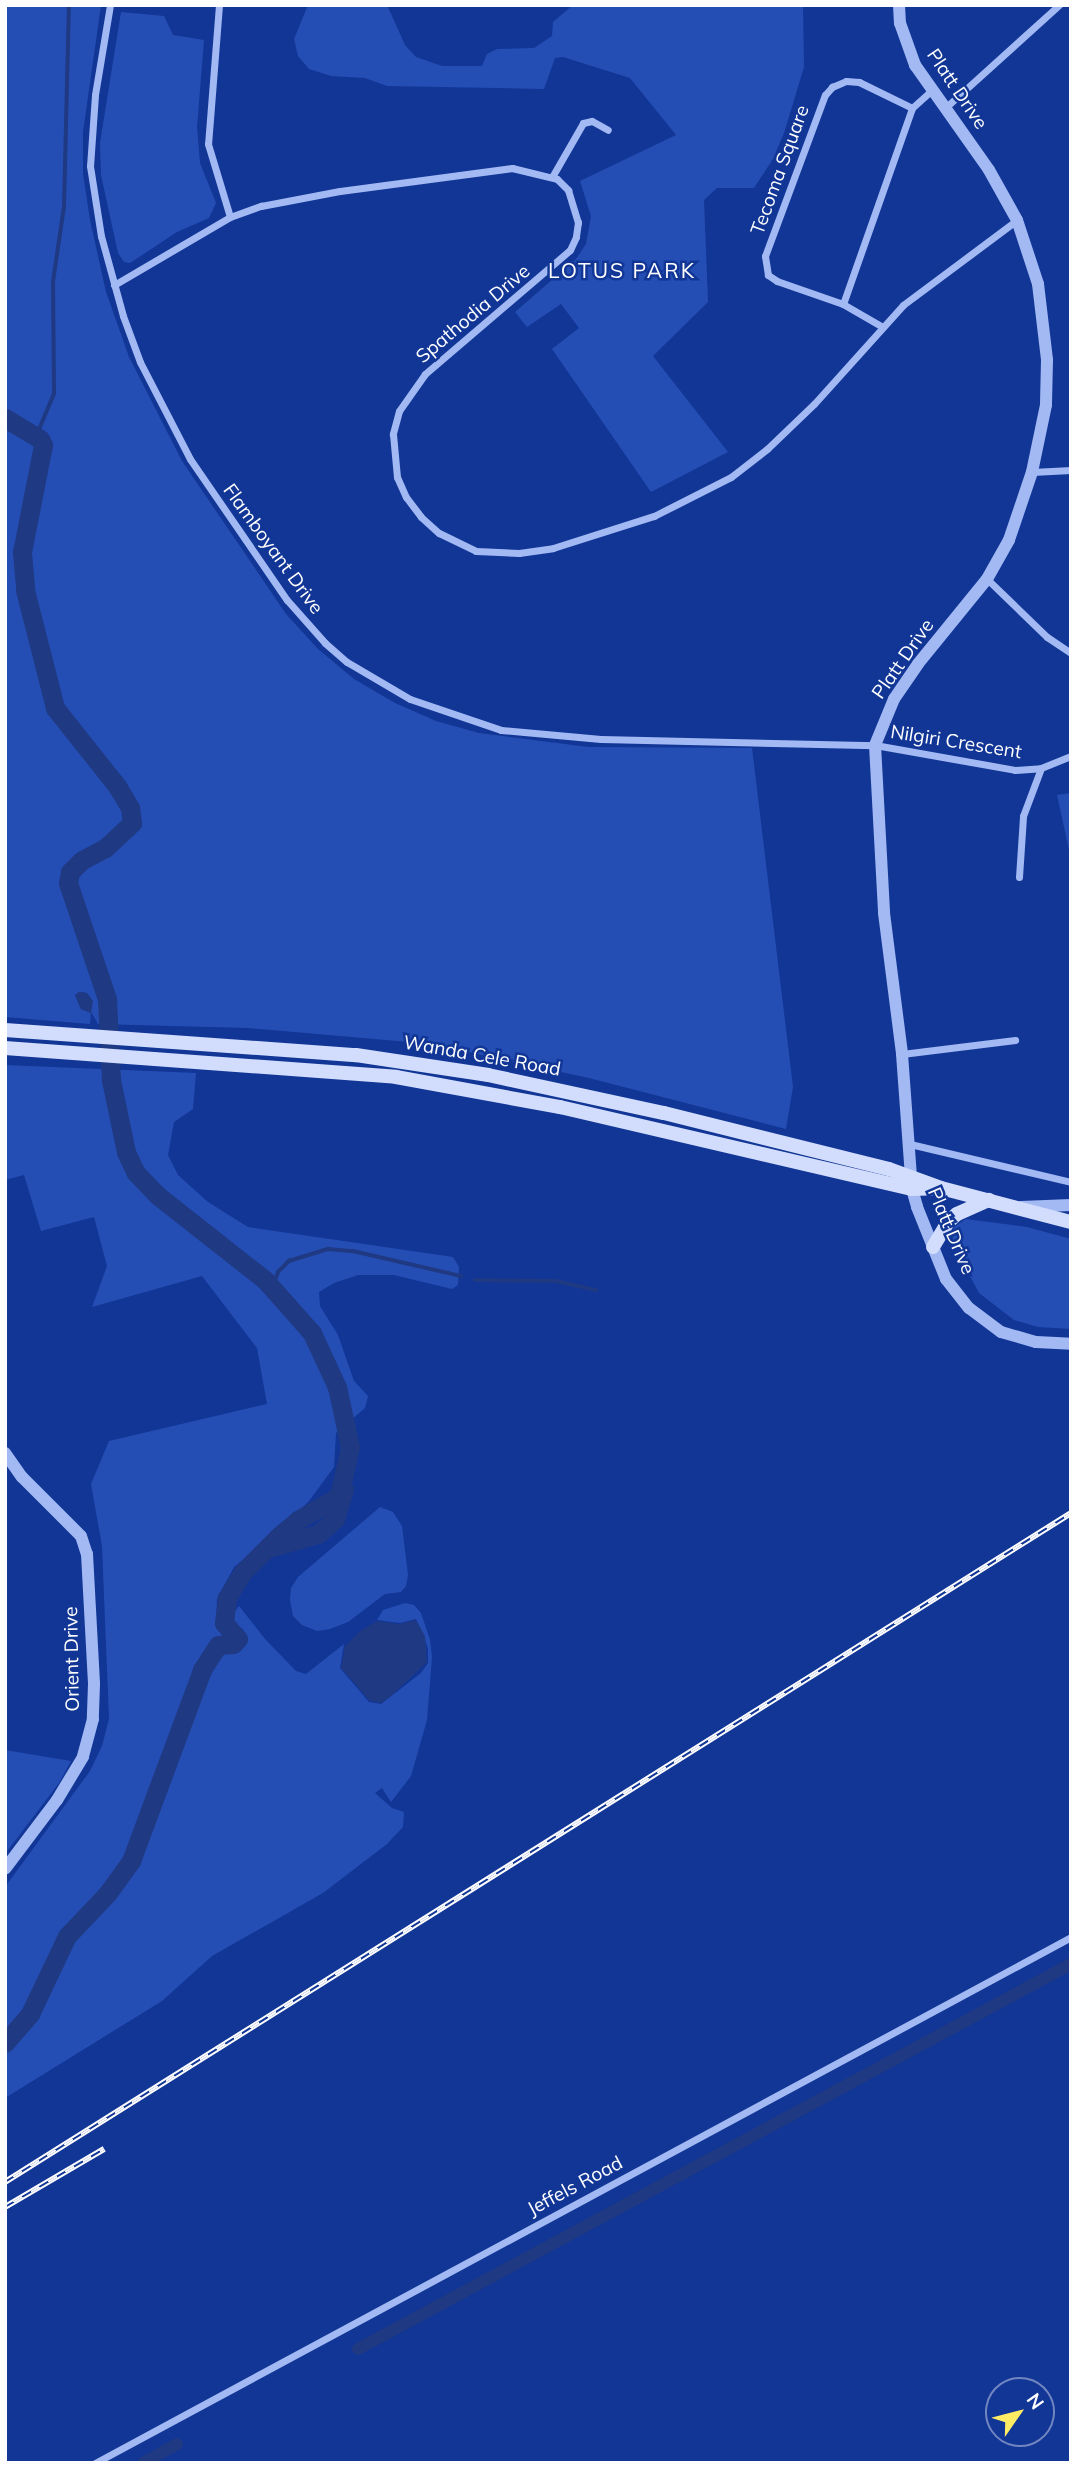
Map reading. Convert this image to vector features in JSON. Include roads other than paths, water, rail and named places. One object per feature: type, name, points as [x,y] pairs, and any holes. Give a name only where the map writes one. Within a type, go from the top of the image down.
[{"type":"main road","name":"Wanda Cele Road","points":[[5,1030],[355,1055],[488,1075],[664,1113],[912,1182]]},
{"type":"main road","name":"Wanda Cele Road","points":[[5,1048],[396,1077],[560,1107],[941,1188],[1071,1222]]},
{"type":"main road","points":[[933,1247],[948,1222],[957,1214],[989,1200]]},
{"type":"street","name":"Flamboyant Drive","points":[[110,5],[95,94],[90,166],[101,236],[114,285],[141,362],[197,469],[295,610],[332,649],[375,680],[410,699],[500,730],[601,739],[875,745]]},
{"type":"street","points":[[219,5],[208,144],[212,166],[230,217]]},
{"type":"street","name":"Platt Drive","points":[[899,5],[907,47],[931,91],[989,170],[1017,220],[1038,284],[1047,360],[1044,413],[1032,472],[1009,540],[987,579],[902,687],[875,745],[884,913],[902,1054],[912,1182],[946,1279],[969,1308],[1001,1332],[1036,1342],[1071,1344]]},
{"type":"street","points":[[945,108],[1059,5]]},
{"type":"street","name":"Tecoma Square","points":[[843,304],[777,281],[768,275],[765,256],[825,95],[832,87],[846,81],[859,82],[912,108]]},
{"type":"street","points":[[881,326],[843,304],[912,108],[931,91]]},
{"type":"street","points":[[114,285],[230,217],[261,206],[340,191],[512,168],[552,177],[583,124],[592,121],[608,130]]},
{"type":"street","name":"Spathodia Drive","points":[[552,177],[568,190],[575,206],[578,222],[576,237],[570,250],[544,275],[444,356],[409,392],[399,411],[393,434],[397,477],[406,497],[421,517],[454,542],[492,553],[553,548],[654,516],[700,495],[767,449],[814,404],[881,326],[903,305],[1017,220]]},
{"type":"street","points":[[1032,472],[1071,470]]},
{"type":"street","points":[[987,579],[1047,637],[1071,653]]},
{"type":"street","name":"Nilgiri Crescent","points":[[875,745],[1016,769],[1041,768],[1071,756]]},
{"type":"street","points":[[1020,877],[1023,816],[1041,768]]},
{"type":"street","points":[[902,1054],[1015,1040]]},
{"type":"street","points":[[910,1144],[1071,1182]]},
{"type":"street","points":[[1017,1207],[1071,1205]]},
{"type":"street","name":"Orient Drive","points":[[5,1453],[22,1478],[81,1536],[87,1554],[94,1684],[93,1719],[83,1758],[57,1800],[11,1855],[5,1869]]},
{"type":"street","name":"Jeffels Road","points":[[95,2463],[1071,1937]]},
{"type":"waterway","points":[[40,439],[38,432],[54,394],[53,282],[64,207],[69,5]]},
{"type":"waterway","points":[[5,418],[40,439],[43,445],[22,552],[25,590],[55,708],[117,786],[130,808],[132,823],[105,848],[82,860],[70,872],[68,883],[107,999],[111,1080],[126,1152],[136,1173],[157,1195],[265,1280],[312,1333],[337,1387],[350,1447],[339,1496],[298,1520],[279,1536],[243,1572],[227,1598],[224,1623],[238,1639],[233,1644],[218,1645],[202,1670],[131,1861],[108,1893],[67,1936],[30,2014],[5,2043]]},
{"type":"waterway","points":[[272,1288],[278,1272],[289,1261],[328,1249],[353,1251],[461,1276]]},
{"type":"waterway","points":[[475,1280],[556,1281],[596,1290]]},
{"type":"waterway","points":[[272,1547],[318,1534],[335,1519],[344,1489]]},
{"type":"waterway","points":[[358,2349],[1071,1964]]},
{"type":"waterway","points":[[143,2463],[177,2444]]},
{"type":"railway","points":[[5,2182],[1071,1513]]},
{"type":"railway","points":[[5,2207],[104,2149]]},
{"type":"district","name":"LOTUS PARK","points":[[622,270]]}]
